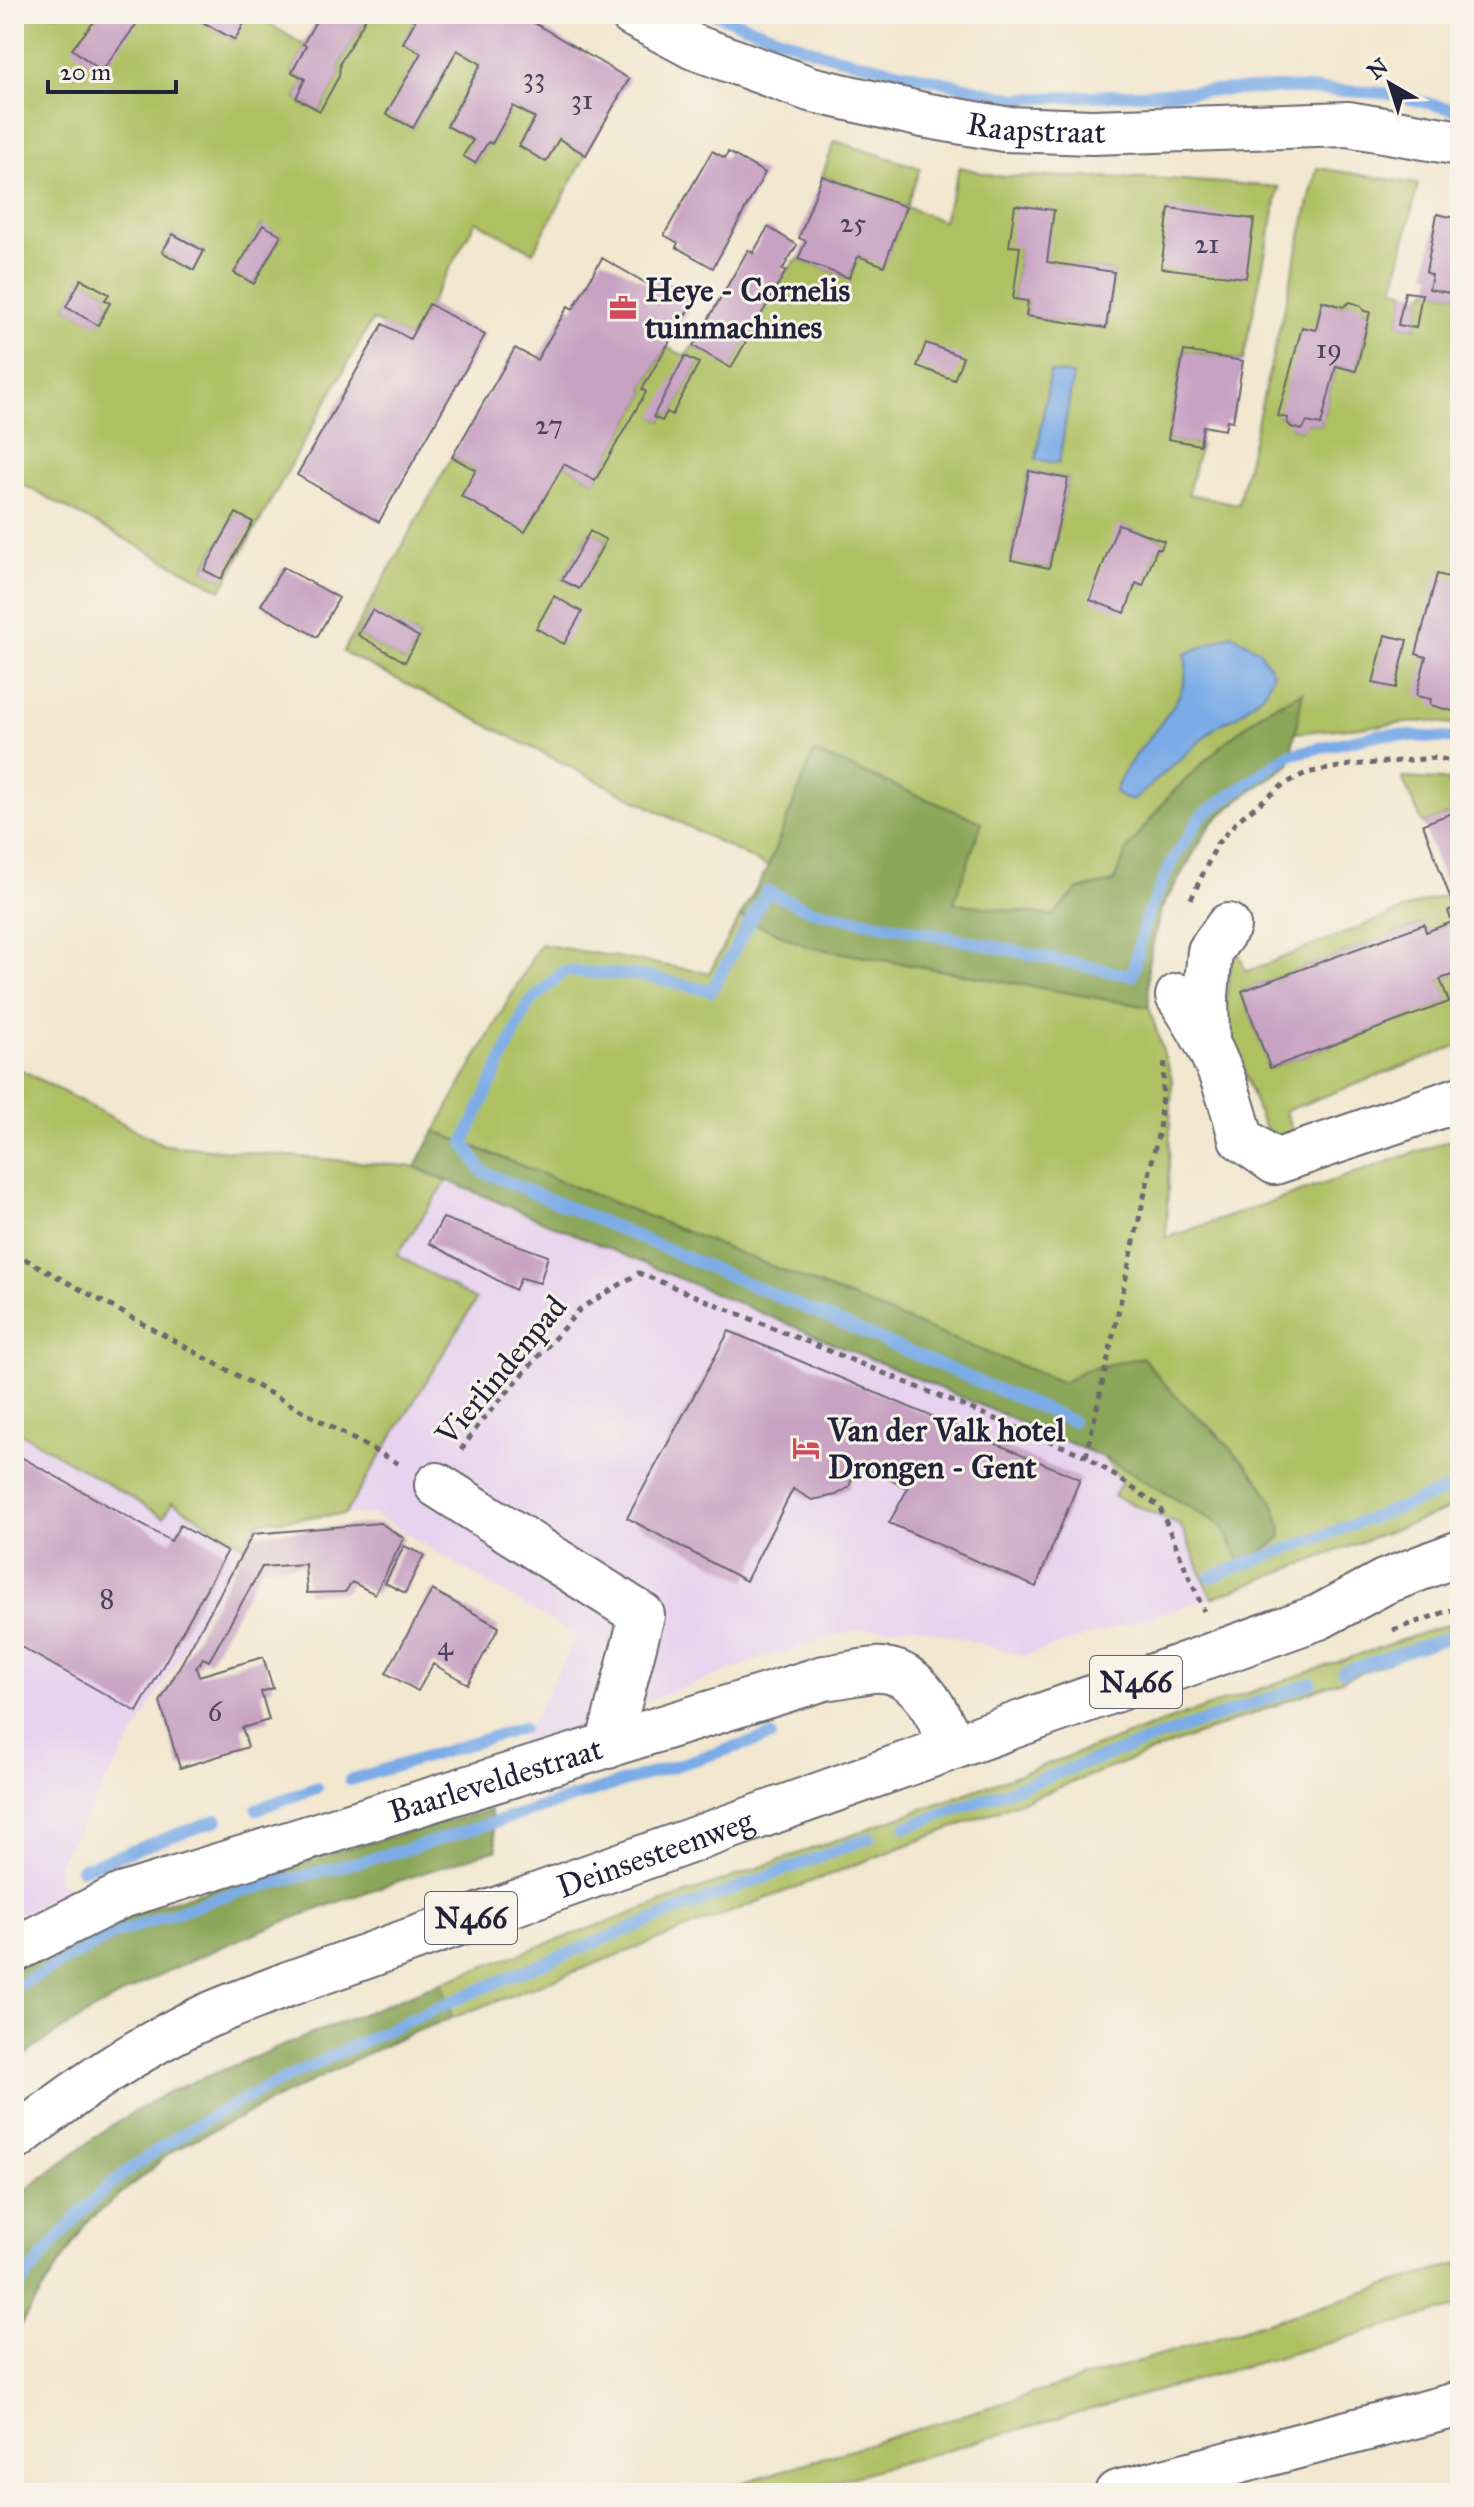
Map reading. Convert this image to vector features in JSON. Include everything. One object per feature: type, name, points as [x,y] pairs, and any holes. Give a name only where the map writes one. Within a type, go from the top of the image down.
[{"type":"main road","name":"Raapstraat","points":[[632,14],[694,47],[810,89],[923,115],[1004,129],[1092,132],[1348,124],[1460,143]]},
{"type":"main road","points":[[1207,1043],[1206,995],[1210,951],[1228,926]]},
{"type":"main road","points":[[1178,996],[1198,1025],[1228,1086],[1241,1138],[1275,1162],[1460,1099]]},
{"type":"main road","points":[[437,1485],[642,1615],[608,1746]]},
{"type":"main road","name":"Deinsesteenweg","points":[[14,2139],[67,2098],[132,2055],[207,2016],[303,1979],[1319,1617],[1384,1582],[1460,1553]]},
{"type":"main road","name":"Deinsesteenweg","points":[[1319,1617],[1391,1606],[1460,1581]]},
{"type":"main road","name":"Baarleveldestraat","points":[[14,1950],[121,1896],[824,1678],[877,1670],[906,1676],[931,1701],[953,1746]]},
{"type":"main road","points":[[1380,2425],[1460,2372]]},
{"type":"main road","points":[[1117,2493],[1460,2404]]},
{"type":"path","points":[[1190,901],[1217,844],[1238,820],[1283,785],[1306,773],[1350,765],[1435,758],[1460,762]]},
{"type":"path","points":[[1086,1456],[1159,1130],[1165,1052]]},
{"type":"path","name":"Vierlindenpad","points":[[14,1253],[437,1485],[480,1423],[580,1309],[639,1273],[1086,1456],[1159,1506],[1204,1611]]},
{"type":"shaded area","points":[[446,1182],[1103,1457],[1122,1482],[1114,1496],[1181,1526],[1212,1598],[1024,1656],[916,1626],[856,1630],[760,1659],[515,1751],[577,1637],[375,1515],[345,1514],[476,1300],[397,1255]]},
{"type":"shaded area","points":[[14,1429],[164,1517],[171,1501],[245,1546],[58,1864],[58,1882],[76,1890],[14,1916]]},
{"type":"green space","points":[[14,14],[93,14],[97,18],[189,14],[234,40],[249,14],[253,14],[306,46],[292,72],[305,79],[296,98],[320,111],[339,76],[340,63],[368,14],[404,14],[415,21],[403,43],[421,53],[387,114],[413,128],[457,50],[481,64],[447,125],[473,140],[464,156],[475,163],[488,142],[492,144],[513,106],[535,118],[519,146],[559,139],[586,155],[533,252],[476,221],[410,339],[372,320],[221,590],[14,480]],"holes":[[[262,225],[281,236],[254,284],[235,273]],[[172,234],[204,251],[194,269],[162,253]],[[81,279],[108,293],[105,300],[110,303],[98,324],[66,307]],[[236,513],[221,579],[204,569]]]},
{"type":"green space","points":[[835,141],[920,168],[906,207],[822,176]]},
{"type":"green space","points":[[960,167],[994,176],[1152,178],[1279,187],[1243,361],[1184,351],[1168,439],[1200,445],[1188,494],[1238,504],[1317,168],[1418,184],[1394,288],[1405,292],[1398,325],[1416,328],[1422,294],[1429,289],[1460,295],[1460,725],[1429,721],[1293,733],[1302,692],[1265,710],[1225,742],[1169,796],[1127,850],[1114,882],[1077,890],[1054,916],[953,903],[814,752],[768,867],[343,652],[452,457],[476,470],[564,464],[595,481],[646,392],[642,389],[667,347],[685,356],[693,346],[731,367],[786,271],[798,259],[849,278],[858,256],[884,265],[906,207],[943,221]],"holes":[[[1020,247],[1047,262],[1114,272],[1106,328],[1026,316],[1028,301],[1013,299]],[[1322,301],[1343,307],[1350,302],[1370,313],[1356,371],[1336,366],[1321,425],[1307,422],[1301,430],[1291,427],[1288,418],[1279,416],[1316,330]],[[699,363],[672,414],[667,412],[662,421],[654,417]],[[1029,471],[1068,479],[1049,568],[1011,559]],[[1119,525],[1164,541],[1161,549],[1157,548],[1143,586],[1136,583]],[[590,531],[606,540],[579,588],[562,579]],[[372,611],[419,637],[405,662],[358,635]]]},
{"type":"green space","points":[[1303,692],[1289,765],[1238,800],[1211,824],[1161,909],[1148,965],[1149,1007],[809,947],[740,917],[768,867],[814,752],[982,822],[954,903],[1053,916],[1077,890],[1114,882],[1127,850],[1169,796],[1225,742],[1266,710]]},
{"type":"green space","points":[[1402,778],[1460,781],[1460,810],[1423,824]]},
{"type":"green space","points":[[1449,894],[1454,908],[1452,922],[1426,932],[1423,924],[1242,991],[1270,1068],[1448,1002],[1440,979],[1460,972],[1460,1045],[1285,1111],[1297,1144],[1275,1140],[1263,1125],[1224,1014],[1234,941],[1246,972]]},
{"type":"green space","points":[[740,917],[809,947],[1149,1007],[1172,1080],[1166,1238],[1460,1137],[1460,1505],[1212,1598],[1181,1526],[1114,1496],[1122,1482],[1103,1457],[1222,1526],[1219,1435],[1182,1403],[1084,1370],[1063,1383],[435,1131],[540,944],[709,973]]},
{"type":"green space","points":[[14,1066],[164,1145],[415,1167],[446,1182],[397,1255],[476,1300],[345,1514],[258,1522],[245,1546],[172,1502],[164,1517],[14,1429]]},
{"type":"green space","points":[[435,1131],[1063,1383],[1084,1370],[1142,1357],[1260,1481],[1279,1518],[1282,1537],[1242,1566],[1222,1526],[1103,1457],[415,1167]]},
{"type":"green space","points":[[1460,1620],[1460,1640],[1418,1651],[452,2018],[441,1982],[1186,1714]]},
{"type":"green space","points":[[490,1810],[497,1849],[309,1913],[184,1964],[124,1993],[67,2026],[14,2063],[14,1970],[121,1917],[301,1861]]},
{"type":"green space","points":[[441,1982],[452,2018],[402,2037],[175,2149],[87,2222],[14,2335],[14,2204],[26,2190],[107,2128],[168,2092]]},
{"type":"green space","points":[[1460,2263],[1460,2306],[793,2493],[708,2493]]},
{"type":"water","points":[[1050,372],[1073,375],[1059,463],[1036,460]]},
{"type":"water","points":[[1232,634],[1259,650],[1273,672],[1266,691],[1236,717],[1217,726],[1133,801],[1123,798],[1115,792],[1122,775],[1172,708],[1181,691],[1186,673],[1185,654]]},
{"type":"building","points":[[93,14],[144,14],[102,71],[72,49],[97,18]]},
{"type":"building","points":[[188,14],[249,14],[235,40]]},
{"type":"building","points":[[320,14],[368,14],[340,63],[339,76],[320,111],[296,98],[305,79],[292,72]]},
{"type":"building","points":[[405,14],[519,14],[629,79],[586,155],[559,139],[546,162],[519,146],[535,118],[513,106],[492,144],[488,142],[475,163],[463,156],[473,140],[447,126],[481,64],[457,50],[413,128],[386,114],[421,53],[403,43],[415,21]]},
{"type":"building","points":[[712,151],[725,158],[728,152],[765,173],[713,268],[676,247],[678,243],[664,235]]},
{"type":"building","points":[[822,176],[906,207],[884,266],[858,256],[849,278],[798,259],[806,241],[799,238]]},
{"type":"building","points":[[1015,205],[1054,210],[1047,262],[1114,272],[1106,328],[1026,316],[1028,301],[1013,299],[1020,247],[1009,246]]},
{"type":"building","points":[[1169,208],[1254,219],[1246,278],[1161,268]]},
{"type":"building","points":[[1437,214],[1460,219],[1460,295],[1429,289],[1432,275],[1426,272]]},
{"type":"building","points":[[263,225],[281,235],[254,284],[234,273]]},
{"type":"building","points":[[768,227],[797,245],[782,270],[786,271],[731,368],[693,346],[748,250],[753,253]]},
{"type":"building","points":[[173,234],[204,251],[194,270],[162,252]]},
{"type":"building","points":[[602,258],[653,287],[657,279],[694,300],[642,389],[646,392],[595,481],[564,464],[525,532],[461,496],[476,470],[452,457],[515,348],[537,360],[568,306],[573,309]]},
{"type":"building","points":[[81,279],[109,294],[105,300],[110,303],[98,325],[66,307]]},
{"type":"building","points":[[1405,292],[1422,294],[1416,328],[1398,325]]},
{"type":"building","points":[[1322,301],[1343,307],[1350,302],[1370,312],[1356,371],[1336,366],[1321,425],[1307,422],[1302,430],[1291,427],[1288,418],[1278,416],[1302,327],[1316,330]]},
{"type":"building","points":[[429,304],[485,335],[379,522],[297,475],[383,324],[410,339]]},
{"type":"building","points":[[926,343],[963,357],[954,380],[917,366]]},
{"type":"building","points":[[1184,351],[1243,361],[1233,421],[1227,420],[1225,430],[1203,426],[1200,445],[1168,439]]},
{"type":"building","points":[[685,356],[699,363],[672,415],[667,412],[662,421],[653,417]]},
{"type":"building","points":[[1029,471],[1068,479],[1049,568],[1011,560]]},
{"type":"building","points":[[236,513],[253,522],[221,579],[204,570]]},
{"type":"building","points":[[1118,524],[1164,541],[1161,549],[1157,548],[1143,586],[1136,583],[1125,613],[1090,600]]},
{"type":"building","points":[[590,531],[606,540],[579,589],[562,580]]},
{"type":"building","points":[[283,567],[339,598],[317,637],[261,605]]},
{"type":"building","points":[[1459,567],[1460,713],[1430,705],[1431,699],[1416,696],[1426,657],[1416,654],[1437,574],[1456,579]]},
{"type":"building","points":[[554,596],[582,612],[564,644],[536,628]]},
{"type":"building","points":[[372,610],[419,637],[405,662],[358,635]]},
{"type":"building","points":[[1385,635],[1407,640],[1396,688],[1373,683]]},
{"type":"building","points":[[1460,810],[1460,972],[1440,979],[1449,1002],[1270,1068],[1242,991],[1424,924],[1426,932],[1452,922],[1448,911],[1454,908],[1423,824]]},
{"type":"building","points":[[443,1218],[548,1256],[540,1283],[521,1278],[515,1290],[429,1243]]},
{"type":"building","points":[[729,1331],[1080,1479],[1036,1587],[889,1523],[908,1488],[857,1465],[849,1487],[836,1495],[812,1500],[793,1489],[746,1581],[627,1518]]},
{"type":"building","points":[[14,1453],[171,1541],[180,1525],[227,1552],[137,1712],[14,1643]]},
{"type":"building","points":[[380,1523],[404,1538],[375,1594],[352,1582],[345,1592],[307,1593],[305,1564],[262,1567],[209,1661],[203,1658],[196,1668],[199,1676],[263,1657],[273,1688],[261,1692],[269,1720],[242,1728],[248,1747],[180,1768],[160,1702],[253,1534]]},
{"type":"building","points":[[404,1546],[424,1555],[405,1593],[385,1583]]},
{"type":"building","points":[[432,1590],[499,1627],[468,1684],[433,1664],[418,1691],[386,1673]]},
{"type":"waterway","points":[[715,14],[824,54],[1017,99],[1281,88],[1384,93],[1460,111]]},
{"type":"waterway","points":[[1072,1421],[482,1171],[464,1142],[528,1004],[564,971],[645,976],[711,991],[767,891],[810,910],[1132,976],[1146,918],[1173,860],[1201,816],[1288,755],[1381,734],[1460,739]]},
{"type":"waterway","points":[[1211,1577],[1460,1485]]},
{"type":"waterway","points":[[1343,1672],[1460,1633]]},
{"type":"waterway","points":[[906,1827],[1311,1683]]},
{"type":"waterway","points":[[350,1780],[522,1728]]},
{"type":"waterway","points":[[14,1988],[112,1935],[216,1898],[405,1850],[771,1736]]},
{"type":"waterway","points":[[257,1809],[316,1788]]},
{"type":"waterway","points":[[81,1869],[217,1820]]},
{"type":"waterway","points":[[14,2293],[62,2234],[101,2193],[167,2144],[222,2111],[336,2054],[467,1995],[600,1940],[869,1838]]},
{"type":"place","name":"Heye - Cornelis tuinmachines","points":[[623,308]]},
{"type":"place","name":"Van der Valk hotel Drongen - Gent","points":[[806,1448]]}]
